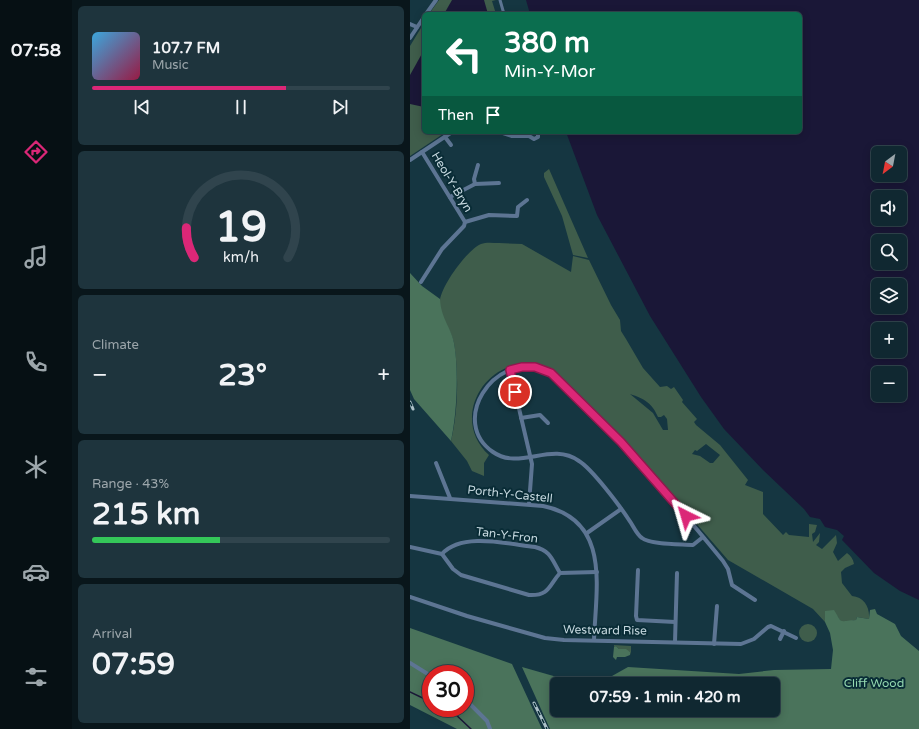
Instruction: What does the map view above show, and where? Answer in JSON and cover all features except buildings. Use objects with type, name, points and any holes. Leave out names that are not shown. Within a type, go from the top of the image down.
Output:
[{"type":"street","points":[[427,12],[436,0]]},
{"type":"street","points":[[500,0],[503,12]]},
{"type":"street","points":[[410,38],[422,20]]},
{"type":"street","points":[[410,24],[416,27]]},
{"type":"street","points":[[410,160],[449,134]]},
{"type":"street","points":[[506,134],[512,136],[529,134],[535,138],[538,134]]},
{"type":"street","points":[[445,137],[451,145]]},
{"type":"street","name":"Heol-Y-Bryn","points":[[422,152],[465,222]]},
{"type":"street","points":[[475,184],[474,179],[478,166]]},
{"type":"street","points":[[450,197],[475,184],[500,183]]},
{"type":"street","points":[[421,282],[442,249],[464,226],[465,222],[489,215],[518,216],[518,207],[526,200]]},
{"type":"street","points":[[703,537],[692,545],[649,542],[642,538],[621,509],[579,461],[569,455],[557,453],[531,456],[520,460],[503,458],[492,452],[485,445],[478,433],[476,414],[482,393],[494,379],[510,370],[522,367],[535,367],[551,373],[621,442],[680,507],[728,569],[732,585],[754,600]]},
{"type":"street","points":[[510,370],[531,456],[532,475],[529,504]]},
{"type":"street","points":[[521,418],[540,415],[548,423]]},
{"type":"street","points":[[436,463],[450,498]]},
{"type":"street","name":"Porth-Y-Castell","points":[[410,496],[529,504],[561,511],[570,517],[587,533],[595,552],[597,572],[594,640]]},
{"type":"street","points":[[587,533],[621,509]]},
{"type":"street","name":"Tan-Y-Fron","points":[[442,554],[450,548],[466,541],[535,547],[550,554],[560,573]]},
{"type":"street","points":[[410,547],[442,554],[453,569],[461,575],[529,595],[536,595],[549,589],[560,573],[597,572]]},
{"type":"street","points":[[638,570],[637,620],[675,622]]},
{"type":"street","points":[[675,642],[677,573]]},
{"type":"street","name":"Westward Rise","points":[[410,597],[528,634],[564,640],[741,644],[749,642],[768,627],[775,627],[796,638]]},
{"type":"street","points":[[714,644],[717,606]]},
{"type":"street","points":[[780,639],[784,631]]},
{"type":"street","points":[[410,663],[422,670]]},
{"type":"street","points":[[474,708],[487,721],[490,729]]},
{"type":"green space","points":[[439,0],[496,0],[492,1],[495,12],[430,12]]},
{"type":"green space","points":[[422,26],[422,134],[443,134],[410,156],[410,46]]},
{"type":"green space","points":[[549,169],[588,258],[573,255],[562,216],[544,177],[544,173]]},
{"type":"green space","points":[[487,243],[522,244],[571,272],[573,256],[589,260],[620,320],[621,331],[643,368],[660,387],[667,386],[671,389],[674,387],[683,400],[682,402],[697,419],[694,422],[696,425],[720,445],[748,480],[745,485],[763,492],[763,514],[783,535],[786,532],[789,535],[809,537],[809,524],[817,525],[815,532],[812,534],[813,542],[820,533],[819,542],[816,545],[822,549],[836,535],[837,543],[833,552],[838,561],[847,553],[852,558],[854,564],[845,568],[841,572],[842,583],[852,596],[860,598],[865,603],[868,610],[869,619],[857,617],[856,620],[842,623],[837,616],[826,614],[825,622],[813,609],[728,560],[624,440],[554,371],[533,364],[513,366],[496,374],[483,386],[474,402],[472,420],[476,438],[489,455],[484,463],[484,476],[472,471],[467,461],[451,441],[455,418],[457,367],[454,343],[441,312],[440,300],[450,277],[462,260],[475,248],[481,244]],"holes":[[[630,394],[647,402],[653,408],[658,417],[664,415],[667,419],[668,430],[663,430],[653,413]],[[706,444],[720,455],[713,463],[710,463],[700,456],[692,454],[695,450],[697,451]]]},
{"type":"green space","points":[[410,273],[422,286],[440,299],[442,312],[454,343],[456,354],[457,392],[455,419],[451,441],[414,399],[410,390]]},
{"type":"green space","name":"Cliff Wood","points":[[875,609],[877,614],[895,624],[901,636],[919,651],[919,729],[550,729],[522,667],[557,677],[550,677],[550,717],[780,717],[780,677],[604,677],[612,676],[628,667],[739,674],[774,670],[831,669],[833,650],[830,633],[825,622],[825,611],[834,610],[842,621],[856,620],[857,617],[869,619],[870,610]]},
{"type":"green space","points":[[804,624],[812,624],[817,629],[815,640],[812,642],[804,642],[799,637],[799,629]]},
{"type":"green space","points":[[410,628],[512,664],[542,729],[457,729],[434,717],[474,717],[474,665],[422,665],[422,711],[410,705]]},
{"type":"green space","points":[[614,645],[631,646],[631,655],[630,652],[619,649],[616,646],[614,647]]},
{"type":"green space","points":[[616,646],[619,649],[626,649],[630,652],[630,655],[625,657],[617,657],[616,660],[613,657],[614,647]]},
{"type":"shaded area","points":[[452,0],[484,0],[487,12],[445,12]]},
{"type":"shaded area","points":[[526,0],[919,0],[919,600],[900,591],[874,573],[842,540],[844,536],[837,530],[825,527],[820,519],[810,517],[804,509],[763,470],[724,429],[701,397],[650,316],[597,215],[567,134],[802,134],[802,12],[529,12]]},
{"type":"shaded area","points":[[422,54],[422,107],[410,104],[410,75]]},
{"type":"waterway","points":[[410,692],[422,698]]},
{"type":"waterway","points":[[458,717],[471,729]]},
{"type":"railway","points":[[410,402],[413,409]]},
{"type":"railway","points":[[534,703],[547,729]]},
{"type":"route","points":[[515,392],[510,370],[522,367],[535,367],[551,373],[621,442],[680,507],[686,516]]}]
